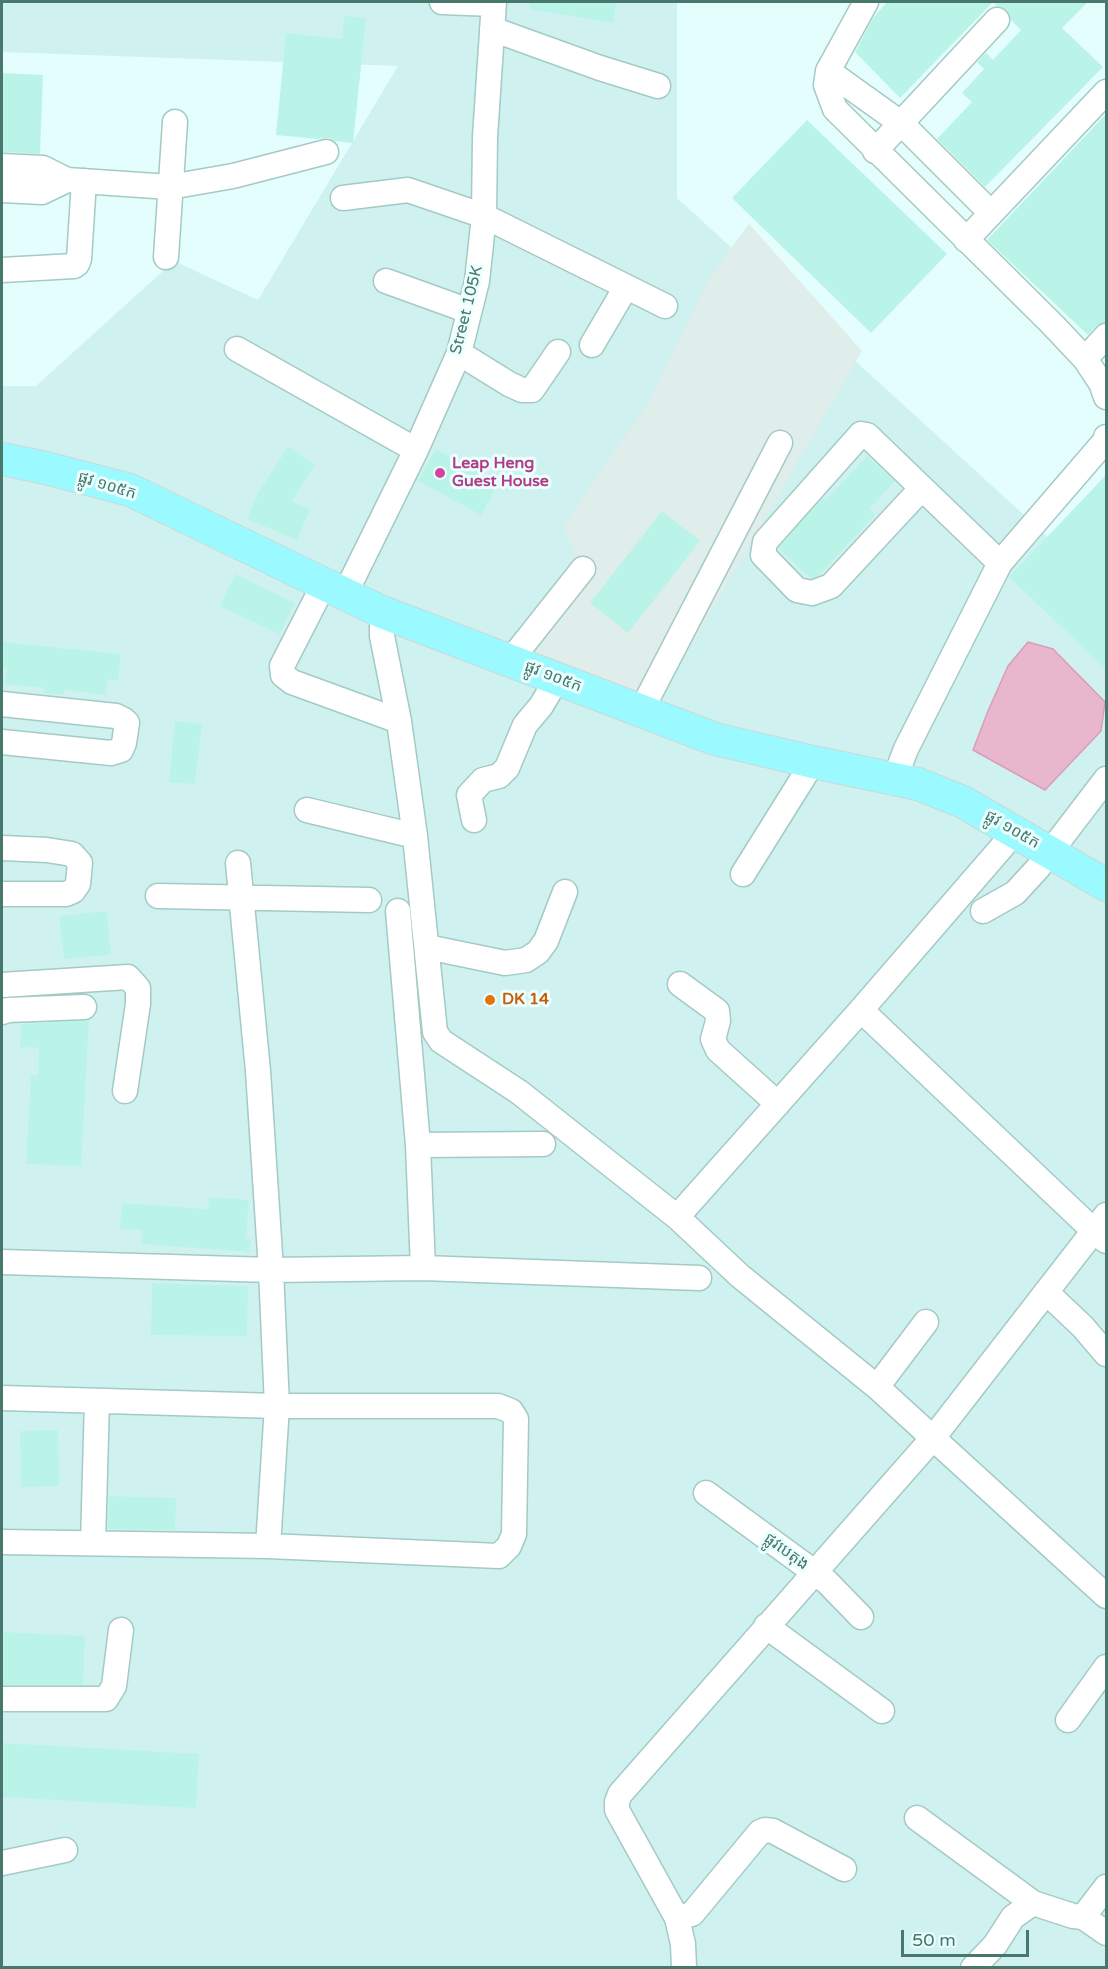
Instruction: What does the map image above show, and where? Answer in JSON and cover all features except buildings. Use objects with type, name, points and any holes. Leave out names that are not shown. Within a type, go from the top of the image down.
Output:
[{"type":"main road","name":"ផ្លូវ ១០៥ក","points":[[2,459],[130,490],[382,612],[715,739],[918,783],[963,802],[1107,885]]},
{"type":"street","points":[[442,2],[493,3]]},
{"type":"street","points":[[866,2],[828,71],[826,85],[835,109],[1052,324],[1084,359],[1101,383],[1107,398]]},
{"type":"street","name":"Street 105K","points":[[399,721],[292,682],[283,675],[282,666],[334,589],[416,450],[459,353],[477,281],[484,216],[485,137],[493,3]]},
{"type":"street","points":[[875,151],[997,20]]},
{"type":"street","points":[[492,29],[600,68],[658,86]]},
{"type":"street","points":[[828,71],[902,124],[991,213]]},
{"type":"street","points":[[966,240],[1107,92]]},
{"type":"street","points":[[166,257],[175,122]]},
{"type":"street","points":[[2,166],[43,168],[75,180],[170,187],[233,176],[326,152]]},
{"type":"street","points":[[2,190],[42,192],[75,180]]},
{"type":"street","points":[[2,270],[77,264],[79,259],[75,180]]},
{"type":"street","points":[[343,198],[408,190],[484,216],[665,306]]},
{"type":"street","points":[[386,281],[469,311]]},
{"type":"street","points":[[592,345],[626,287]]},
{"type":"street","points":[[1084,359],[1107,336]]},
{"type":"street","points":[[237,349],[416,450]]},
{"type":"street","points":[[459,353],[509,384],[522,390],[532,390],[558,352]]},
{"type":"street","points":[[922,488],[831,586],[812,593],[797,590],[763,555],[765,543],[861,434],[867,435],[1000,563]]},
{"type":"street","points":[[895,778],[906,749],[1000,563],[1107,437]]},
{"type":"street","points":[[641,711],[780,443]]},
{"type":"street","points":[[510,661],[584,568]]},
{"type":"street","points":[[382,612],[382,636],[399,721],[415,836],[435,1032],[441,1041],[519,1092],[677,1217],[740,1276],[877,1387],[1107,1596]]},
{"type":"street","points":[[474,820],[469,795],[483,780],[499,776],[507,768],[525,725],[542,706],[556,679]]},
{"type":"street","points":[[4,704],[116,716],[127,723],[121,750],[111,753],[3,742],[4,704]]},
{"type":"street","points":[[743,874],[813,762]]},
{"type":"street","points":[[983,911],[1015,892],[1051,853],[1107,779]]},
{"type":"street","points":[[307,810],[415,836]]},
{"type":"street","points":[[677,1217],[1015,832]]},
{"type":"street","points":[[2,848],[47,850],[72,854],[80,863],[78,884],[73,891],[66,894],[2,894]]},
{"type":"street","points":[[238,863],[258,1071],[277,1406],[268,1546]]},
{"type":"street","points":[[427,947],[504,963],[526,960],[538,952],[546,941],[565,892]]},
{"type":"street","points":[[158,896],[369,900]]},
{"type":"street","points":[[398,911],[418,1145],[423,1268]]},
{"type":"street","points":[[2,985],[128,977],[138,988],[138,1004],[125,1091]]},
{"type":"street","points":[[680,984],[717,1011],[718,1021],[713,1039],[718,1050],[778,1104]]},
{"type":"street","points":[[2,1012],[84,1007]]},
{"type":"street","points":[[684,1968],[683,1944],[677,1918],[617,1810],[617,1802],[625,1787],[933,1438],[1047,1292],[1102,1229],[861,1010]]},
{"type":"street","points":[[418,1145],[543,1144]]},
{"type":"street","points":[[2,1262],[271,1270],[423,1268],[699,1278]]},
{"type":"street","points":[[1047,1292],[1107,1354]]},
{"type":"street","points":[[877,1387],[926,1322]]},
{"type":"street","points":[[2,1398],[277,1406],[498,1406],[511,1411],[516,1419],[514,1534],[509,1546],[499,1556],[268,1546],[2,1542]]},
{"type":"street","points":[[93,1543],[97,1401]]},
{"type":"street","name":"ផ្លូវបេតុង","points":[[706,1493],[814,1572],[861,1617]]},
{"type":"street","points":[[766,1626],[882,1711]]},
{"type":"street","points":[[2,1700],[106,1699],[114,1686],[121,1630]]},
{"type":"street","points":[[1068,1720],[1107,1666]]},
{"type":"street","points":[[917,1818],[1033,1903],[1083,1917],[1107,1933]]},
{"type":"street","points":[[677,1918],[692,1914],[760,1832],[765,1830],[773,1831],[844,1869]]},
{"type":"street","points":[[2,1863],[65,1850]]},
{"type":"street","points":[[1083,1917],[1107,1887]]},
{"type":"street","points":[[973,1968],[995,1945],[1013,1917],[1033,1903]]},
{"type":"shaded area","points":[[2,2],[677,2],[677,198],[1106,590],[1106,1967],[2,1967],[2,386],[36,386],[174,261],[258,300],[398,66],[2,52]]},
{"type":"shaded area","points":[[749,224],[862,351],[659,701],[515,644],[575,554],[563,526],[650,400],[710,277]]},
{"type":"shaded area","points":[[1028,642],[1053,649],[1105,702],[1101,731],[1045,790],[973,750],[1008,666]]},
{"type":"place","name":"Leap Heng Guest House","points":[[440,473]]},
{"type":"place","name":"DK 14","points":[[490,1000]]}]
